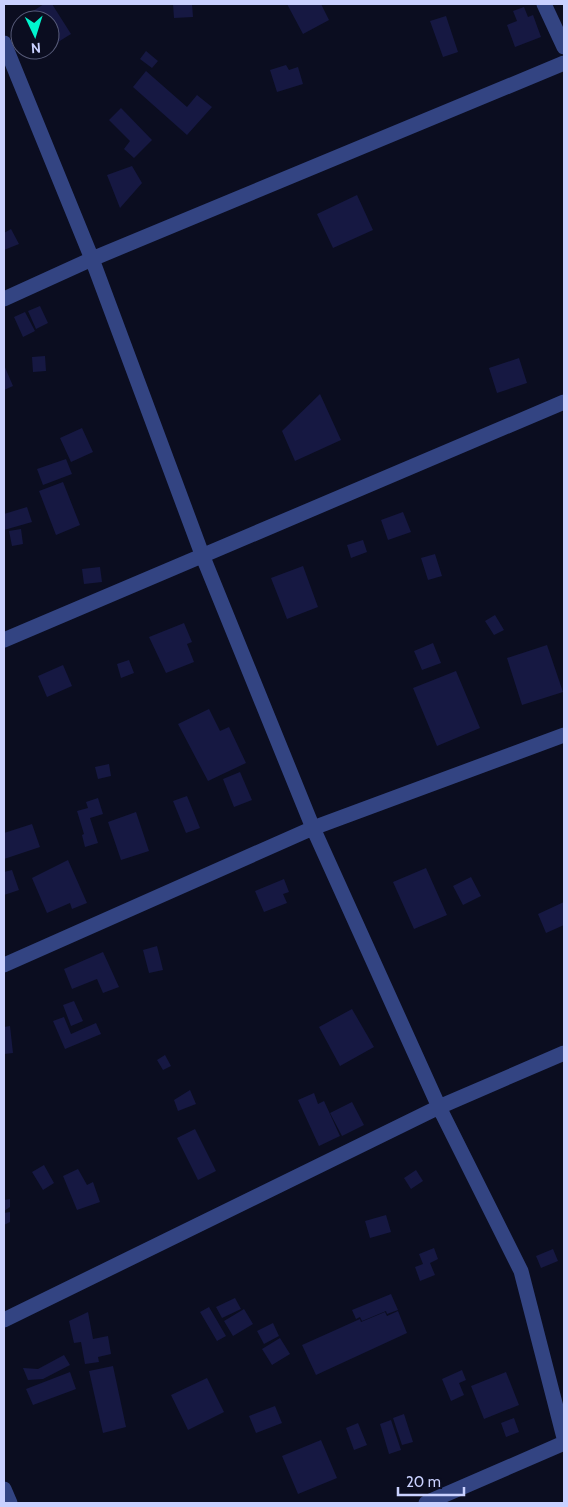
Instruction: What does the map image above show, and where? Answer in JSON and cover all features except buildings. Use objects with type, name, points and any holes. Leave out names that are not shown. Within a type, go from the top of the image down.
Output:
[{"type":"street","points":[[544,4],[564,47]]},
{"type":"street","points":[[4,43],[92,258],[203,556],[313,828],[440,1107],[521,1271],[564,1438]]},
{"type":"street","points":[[4,299],[92,258],[564,63]]},
{"type":"street","points":[[4,640],[564,402]]},
{"type":"street","points":[[4,965],[313,828],[564,734]]},
{"type":"street","points":[[4,1320],[440,1107],[564,1053]]},
{"type":"street","points":[[426,1503],[564,1443]]},
{"type":"street","points":[[4,1489],[10,1503]]}]
